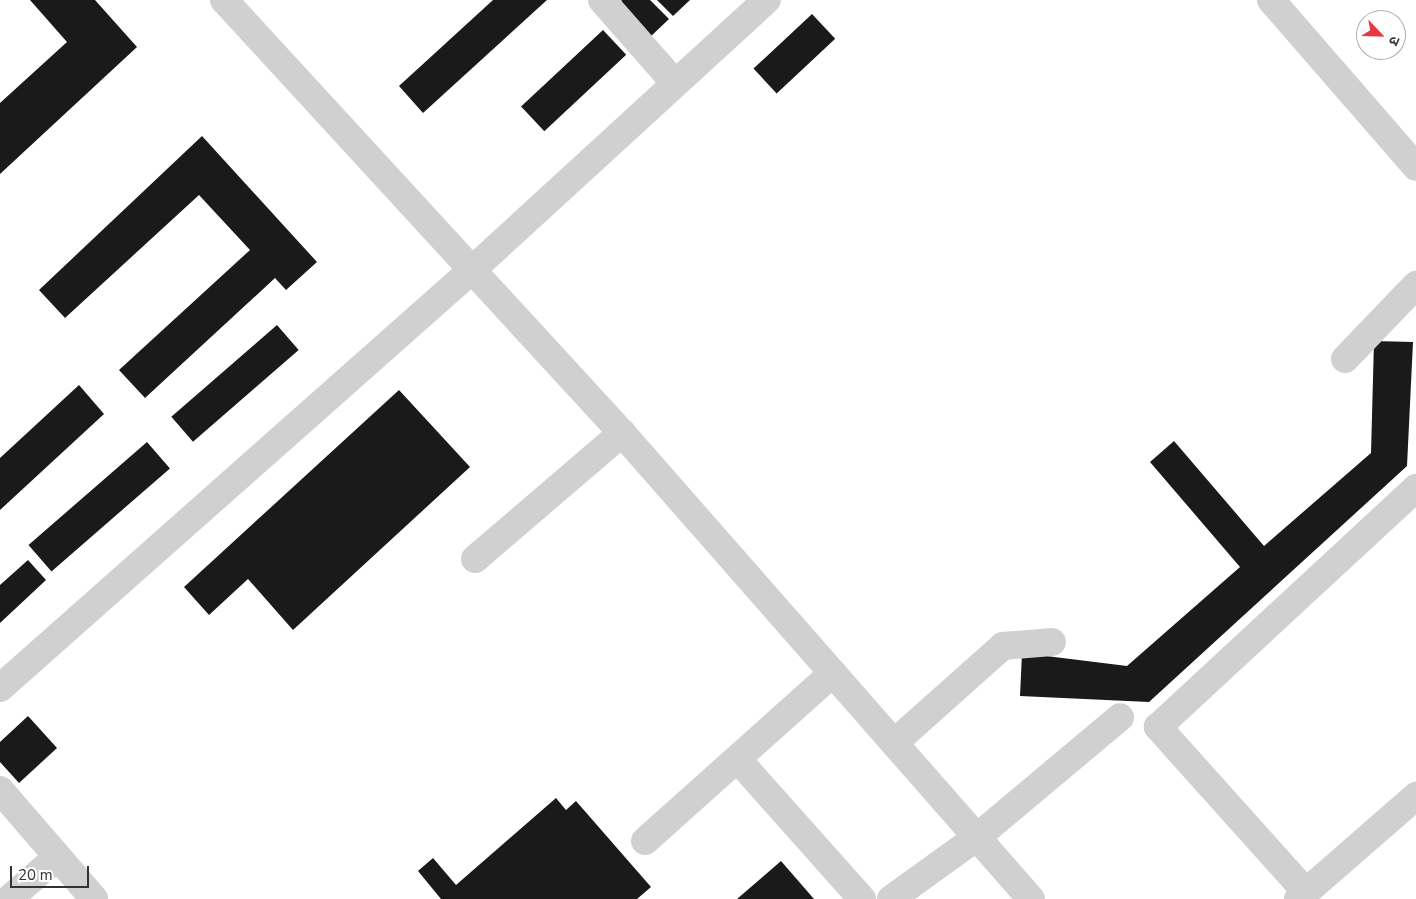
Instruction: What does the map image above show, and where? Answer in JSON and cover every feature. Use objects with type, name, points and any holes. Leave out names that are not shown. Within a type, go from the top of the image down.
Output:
[{"type":"street","points":[[224,0],[622,433],[1031,899]]},
{"type":"street","points":[[602,0],[675,83]]},
{"type":"street","points":[[0,688],[472,270],[767,0]]},
{"type":"street","points":[[1271,0],[1416,167]]},
{"type":"street","points":[[1345,359],[1416,284]]},
{"type":"street","points":[[475,559],[622,433]]},
{"type":"street","points":[[1416,488],[1158,727],[1302,895],[1416,796]]},
{"type":"street","points":[[894,743],[1003,646],[1052,642]]},
{"type":"street","points":[[645,841],[739,761],[833,673]]},
{"type":"street","points":[[891,899],[976,838],[1120,717]]},
{"type":"street","points":[[739,761],[862,899]]},
{"type":"street","points":[[0,790],[56,858],[94,899]]},
{"type":"street","points":[[10,899],[56,858]]},
{"type":"building","points":[[30,0],[95,0],[137,47],[0,174],[0,103],[67,42]]},
{"type":"building","points":[[493,0],[547,0],[423,113],[399,86]]},
{"type":"building","points":[[622,0],[650,0],[669,19],[648,39],[616,6]]},
{"type":"building","points":[[657,0],[690,0],[673,16]]},
{"type":"building","points":[[812,14],[835,39],[777,93],[753,69]]},
{"type":"building","points":[[603,30],[626,55],[544,131],[521,106]]},
{"type":"building","points":[[202,136],[317,262],[286,290],[275,278],[145,398],[119,370],[250,250],[199,195],[65,318],[39,290]]},
{"type":"building","points":[[277,325],[299,350],[193,442],[171,417]]},
{"type":"building","points":[[1374,341],[1413,342],[1407,466],[1149,702],[1020,696],[1022,653],[1127,666],[1240,567],[1150,462],[1174,441],[1264,546],[1371,453]]},
{"type":"building","points":[[79,385],[104,414],[0,510],[0,458]]},
{"type":"building","points":[[399,390],[470,467],[293,630],[248,579],[209,615],[184,587]]},
{"type":"building","points":[[147,442],[170,468],[51,571],[29,545]]},
{"type":"building","points":[[28,560],[46,580],[0,623],[0,585]]},
{"type":"building","points":[[28,716],[57,748],[19,783],[0,762],[0,742]]},
{"type":"building","points":[[556,798],[566,810],[576,801],[651,887],[637,899],[441,899],[418,871],[433,858],[456,885]]},
{"type":"building","points":[[781,861],[814,899],[737,899]]}]
